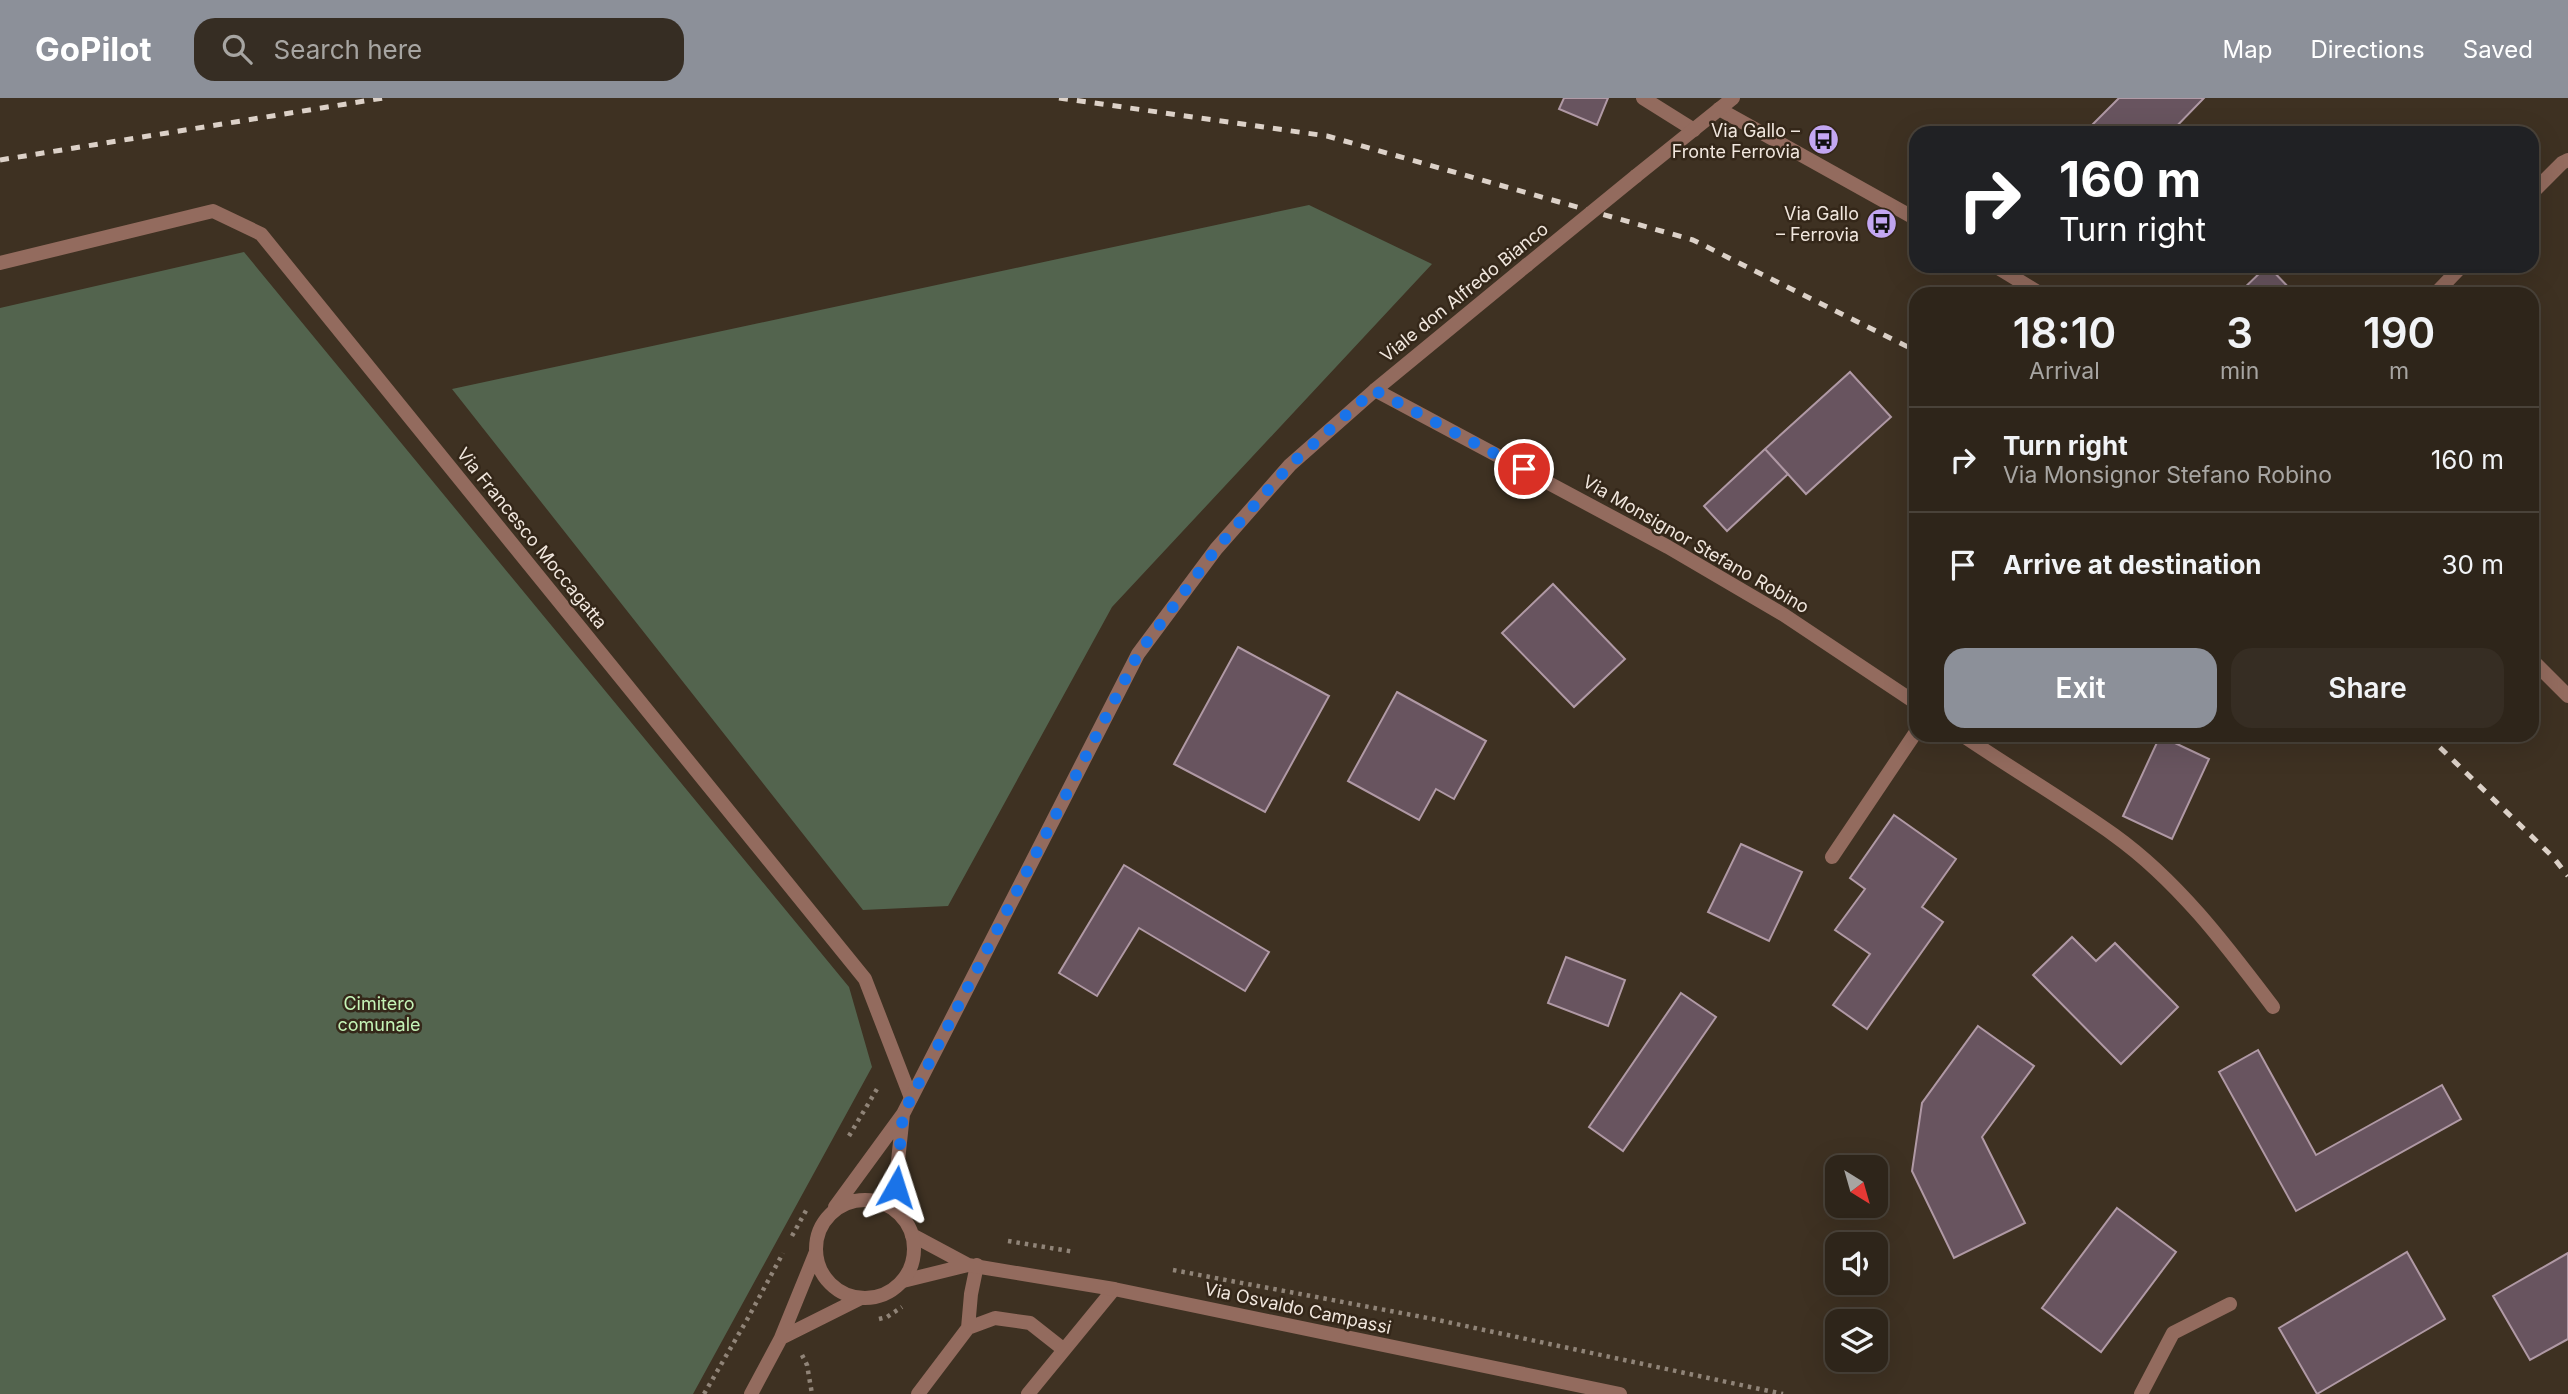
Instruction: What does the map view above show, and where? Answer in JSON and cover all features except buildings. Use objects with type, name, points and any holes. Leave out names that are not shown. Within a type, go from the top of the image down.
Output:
[{"type":"street","points":[[1643,98],[1694,130]]},
{"type":"street","name":"Viale don Alfredo Bianco","points":[[832,1212],[903,1114],[1138,654],[1216,549],[1290,465],[1374,390],[1733,98]]},
{"type":"street","points":[[1719,109],[1909,215]]},
{"type":"street","points":[[2539,186],[2561,163],[2568,160]]},
{"type":"street","name":"Via Francesco Moccagatta","points":[[0,263],[213,211],[261,234],[864,979],[911,1098]]},
{"type":"street","points":[[2006,273],[2030,287]]},
{"type":"street","points":[[2442,287],[2455,273]]},
{"type":"street","name":"Via Monsignor Stefano Robino","points":[[1374,390],[1668,547],[1784,615],[1909,699]]},
{"type":"street","points":[[2539,667],[2568,696]]},
{"type":"street","points":[[1832,857],[1909,742]]},
{"type":"street","points":[[1973,742],[2115,836],[2178,891],[2221,939],[2273,1007]]},
{"type":"street","name":"Viale don Alfredo Bianco","points":[[893,1208],[903,1114]]},
{"type":"street","points":[[862,1199],[879,1201],[893,1208],[905,1220],[912,1235],[913,1259],[903,1281],[891,1291],[876,1297],[861,1298],[846,1294],[821,1273],[816,1241],[821,1225],[832,1212],[846,1203],[862,1199]]},
{"type":"street","name":"Via Osvaldo Campassi","points":[[912,1235],[973,1265],[1114,1289],[1620,1394]]},
{"type":"street","points":[[751,1394],[781,1338],[816,1252]]},
{"type":"street","points":[[918,1394],[968,1328],[973,1265]]},
{"type":"street","name":"Via Osvaldo Campassi","points":[[903,1281],[973,1265]]},
{"type":"street","points":[[1028,1394],[1114,1289]]},
{"type":"street","points":[[781,1338],[861,1298]]},
{"type":"street","points":[[2141,1394],[2173,1333],[2230,1304]]},
{"type":"street","points":[[968,1328],[995,1318],[1030,1323],[1063,1349]]},
{"type":"path","points":[[848,1138],[895,1058]]},
{"type":"path","points":[[789,1241],[814,1196]]},
{"type":"path","points":[[1000,1241],[1018,1241],[1085,1254]]},
{"type":"path","points":[[704,1394],[783,1252]]},
{"type":"path","points":[[1165,1269],[1433,1319],[1783,1394]]},
{"type":"green space","points":[[1309,205],[1432,264],[1112,607],[948,906],[863,910],[452,389]]},
{"type":"green space","name":"Cimitero comunale","points":[[244,252],[849,987],[872,1067],[693,1394],[0,1394],[0,308]]},
{"type":"railway","points":[[0,160],[383,98]]},
{"type":"railway","points":[[1059,98],[1327,136],[1693,240],[1909,348]]},
{"type":"railway","points":[[2434,742],[2553,857],[2568,876]]},
{"type":"place","name":"Via Gallo – Fronte Ferrovia","points":[[1823,140]]},
{"type":"place","name":"Via Gallo – Ferrovia","points":[[1882,223]]},
{"type":"route","points":[[896,1187],[903,1114],[1138,654],[1216,549],[1275,481],[1374,390],[1524,469]]}]
